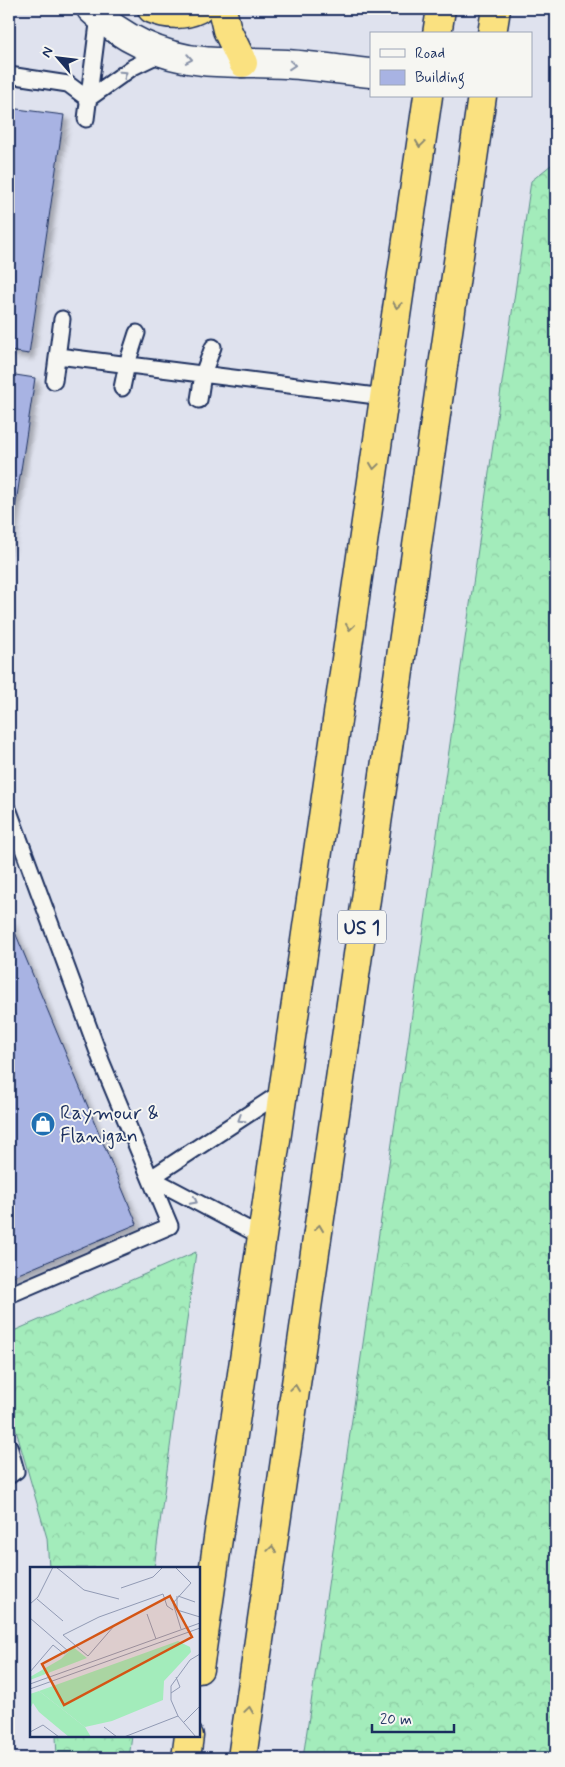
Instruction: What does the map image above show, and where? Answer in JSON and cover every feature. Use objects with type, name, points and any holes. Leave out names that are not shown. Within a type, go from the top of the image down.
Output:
[{"type":"highway","points":[[152,9],[169,13],[183,13],[198,9]]},
{"type":"highway","points":[[222,9],[227,30],[243,63]]},
{"type":"highway","points":[[437,32],[441,9]]},
{"type":"highway","points":[[492,32],[496,9]]},
{"type":"highway","name":"US 1","points":[[200,1661],[428,98]]},
{"type":"highway","name":"US 1","points":[[242,1758],[482,98]]},
{"type":"highway","points":[[186,1758],[189,1737]]},
{"type":"street","points":[[95,12],[127,36],[162,53],[204,62],[286,64],[370,73]]},
{"type":"lane","points":[[86,119],[95,12]]},
{"type":"lane","points":[[88,99],[133,68],[162,53]]},
{"type":"lane","points":[[9,75],[68,84],[88,99]]},
{"type":"lane","points":[[54,381],[62,319]]},
{"type":"lane","points":[[122,388],[137,333]]},
{"type":"lane","points":[[199,400],[203,374],[213,347]]},
{"type":"lane","points":[[58,356],[384,397]]},
{"type":"lane","points":[[9,811],[102,1063],[170,1226],[9,1295]]},
{"type":"lane","points":[[151,1178],[282,1092]]},
{"type":"lane","points":[[151,1178],[262,1236]]},
{"type":"lane","points":[[9,1446],[16,1470],[9,1476]]},
{"type":"green space","points":[[556,161],[556,1758],[303,1758],[402,1074],[404,1072],[531,181]]},
{"type":"green space","points":[[196,1252],[154,1567],[49,1567],[47,1538],[9,1406],[9,1333]]},
{"type":"green space","points":[[56,1737],[132,1737],[129,1758],[57,1758]]},
{"type":"building","points":[[9,108],[64,115],[29,354],[9,351]]},
{"type":"building","points":[[9,374],[35,378],[9,549]]},
{"type":"building","points":[[9,918],[137,1224],[9,1278]]},
{"type":"place","name":"Raymour & Flanigan","points":[[43,1124]]}]
